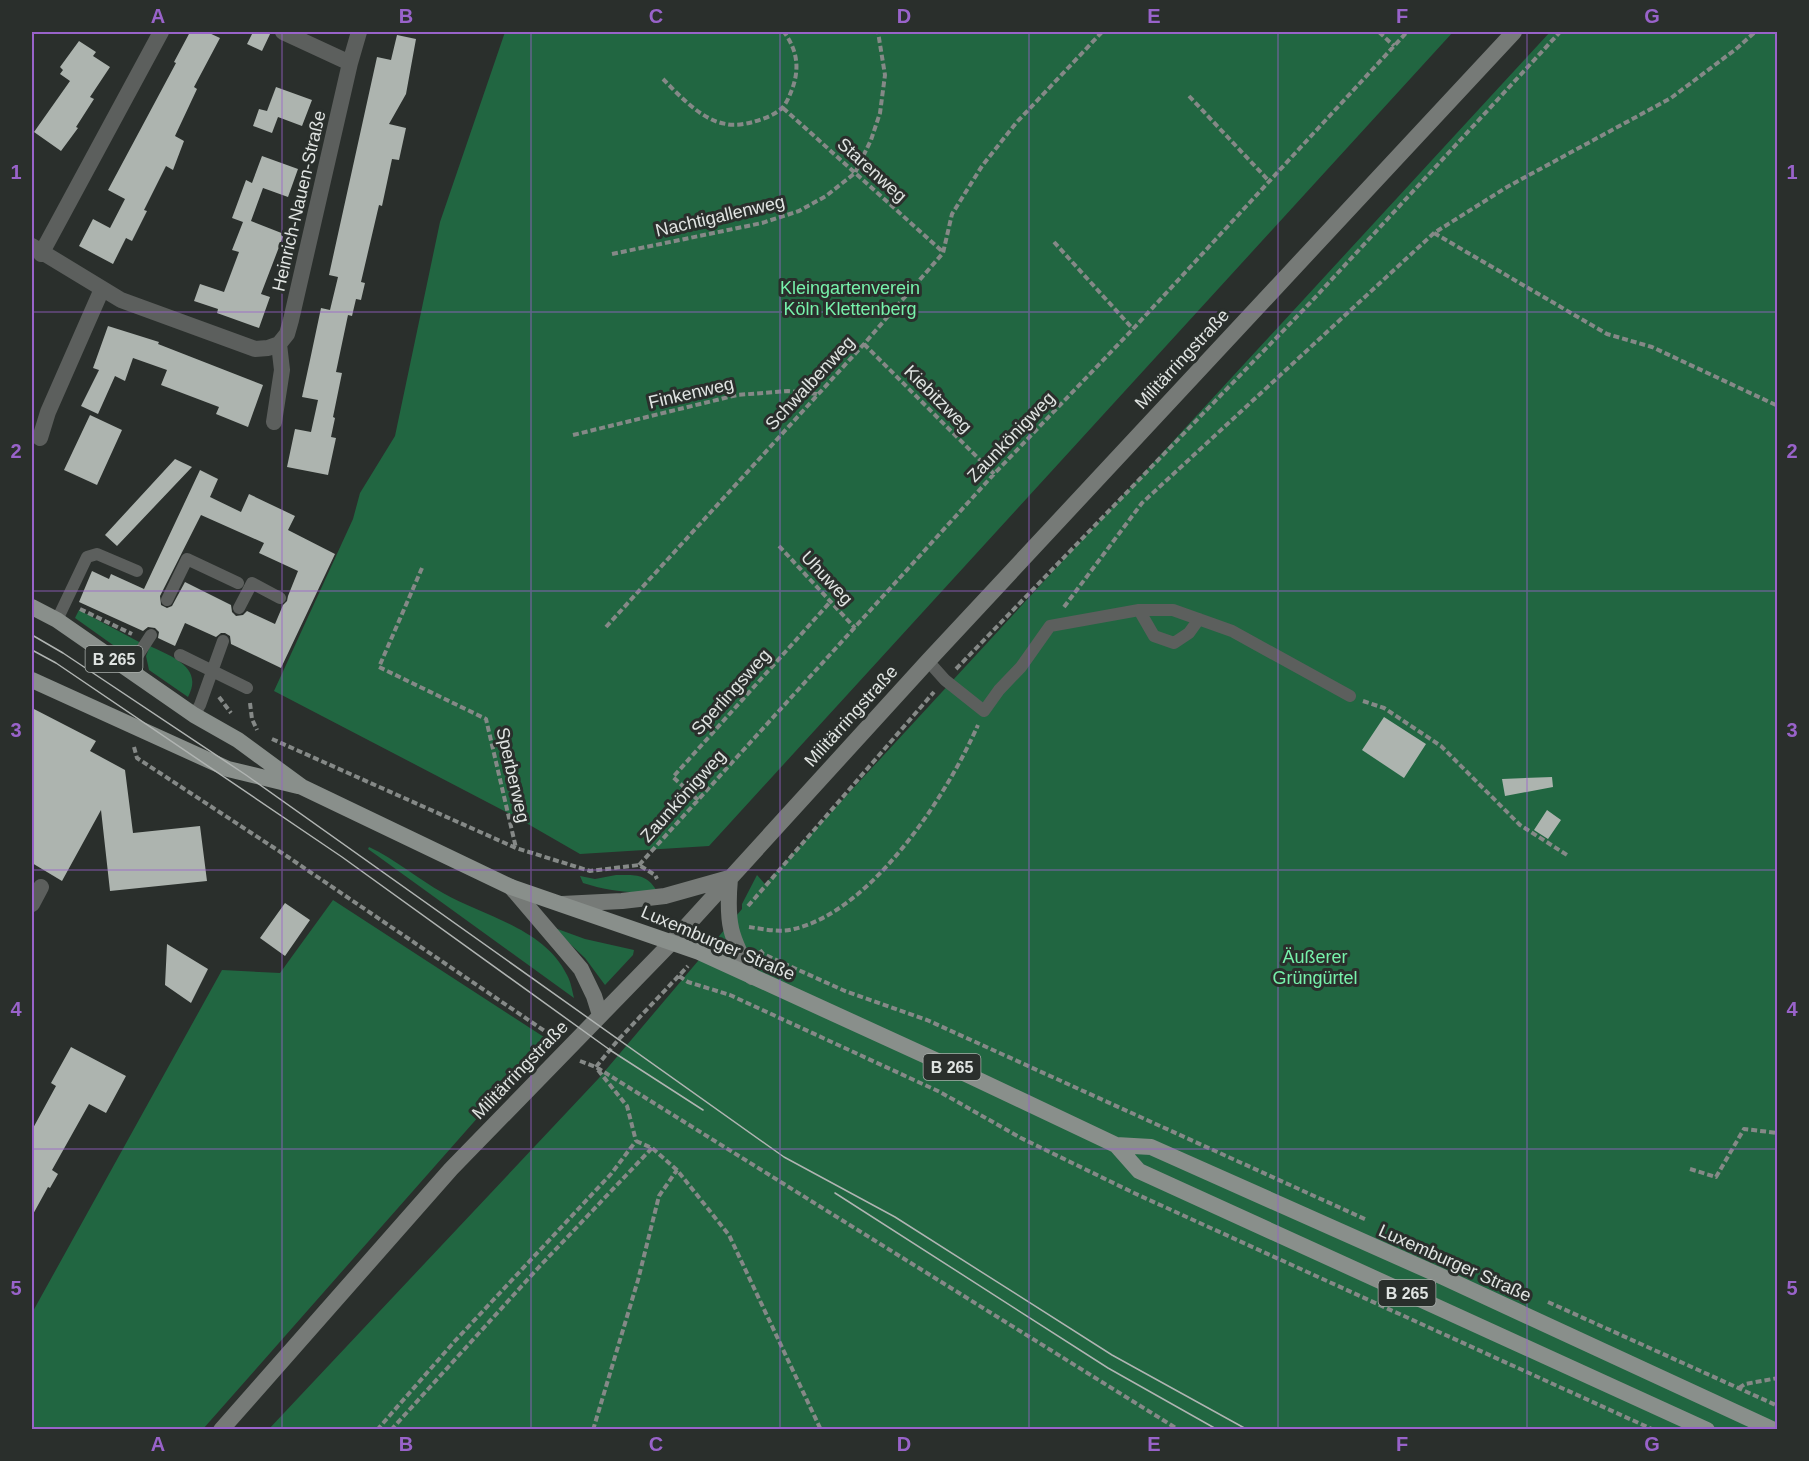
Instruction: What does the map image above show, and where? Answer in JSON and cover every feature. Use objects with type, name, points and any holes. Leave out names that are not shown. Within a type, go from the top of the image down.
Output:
[{"type":"main road","name":"Militärringstraße","points":[[221,1430],[451,1170],[672,942],[928,661],[1515,32]]},
{"type":"main road","name":"Luxemburger Straße","points":[[32,607],[57,620],[194,715],[238,740],[302,787],[511,887],[699,952],[1116,1145],[1151,1148],[1184,1162],[1443,1277],[1774,1430]]},
{"type":"main road","name":"Luxemburger Straße","points":[[32,680],[228,769],[302,787]]},
{"type":"main road","points":[[561,904],[665,896],[730,878],[728,903],[730,927],[734,944],[752,977]]},
{"type":"main road","points":[[511,887],[581,969],[600,1015]]},
{"type":"main road","name":"Luxemburger Straße","points":[[1116,1145],[1139,1171],[1707,1430]]},
{"type":"street","points":[[161,32],[36,250],[121,300],[255,349],[279,344],[282,370],[274,422]]},
{"type":"street","points":[[283,32],[350,63]]},
{"type":"street","name":"Heinrich-Nauen-Straße","points":[[279,344],[287,334],[291,320],[359,32]]},
{"type":"street","points":[[40,438],[48,412],[102,290]]},
{"type":"street","points":[[32,904],[41,887]]},
{"type":"lane","points":[[57,620],[87,557],[97,554],[137,572]]},
{"type":"lane","points":[[166,600],[187,559],[238,583]]},
{"type":"lane","points":[[240,608],[252,583],[280,598]]},
{"type":"lane","points":[[928,661],[945,680],[984,711],[999,690],[1021,667],[1050,626],[1139,610],[1173,610],[1232,631],[1350,696]]},
{"type":"lane","points":[[1139,610],[1154,636],[1174,643],[1189,633],[1199,619]]},
{"type":"lane","points":[[129,669],[149,638]]},
{"type":"lane","points":[[194,715],[200,705],[223,641]]},
{"type":"lane","points":[[180,655],[247,688]]},
{"type":"path","points":[[663,79],[684,100],[706,116],[726,124],[748,123],[763,119],[783,108],[797,75],[794,52],[784,32]]},
{"type":"path","name":"Nachtigallenweg","points":[[612,254],[762,223],[799,211],[826,196],[855,173],[871,140],[880,112],[885,75],[878,32]]},
{"type":"path","name":"Schwalbenweg","points":[[606,627],[864,344],[943,253],[952,214],[982,166],[1016,123],[1102,32]]},
{"type":"path","points":[[1379,32],[1394,46]]},
{"type":"path","name":"Zaunkönigweg","points":[[639,865],[994,474],[1133,329],[1407,32]]},
{"type":"path","points":[[730,927],[945,680],[1310,303],[1560,32]]},
{"type":"path","points":[[1050,626],[1142,503],[1434,233],[1507,187],[1671,98],[1755,32]]},
{"type":"path","points":[[1189,96],[1269,181]]},
{"type":"path","name":"Starenweg","points":[[783,108],[943,253]]},
{"type":"path","points":[[1434,233],[1607,334],[1652,347],[1778,406]]},
{"type":"path","points":[[1054,242],[1133,329]]},
{"type":"path","name":"Kiebitzweg","points":[[864,344],[994,474]]},
{"type":"path","name":"Finkenweg","points":[[573,435],[738,395],[788,391],[817,394]]},
{"type":"path","name":"Uhuweg","points":[[779,546],[855,628]]},
{"type":"path","name":"Sperberweg","points":[[422,568],[379,667],[486,719],[516,848]]},
{"type":"path","name":"Sperlingsweg","points":[[698,800],[673,777],[831,601]]},
{"type":"path","points":[[66,603],[149,638]]},
{"type":"path","points":[[247,688],[252,719],[259,734]]},
{"type":"path","points":[[1350,696],[1384,708],[1441,746],[1520,825],[1567,855]]},
{"type":"path","points":[[749,937],[749,927],[793,930],[830,914],[852,899],[913,837],[963,759],[984,711]]},
{"type":"path","points":[[126,723],[137,758],[298,863],[556,1038],[568,1049]]},
{"type":"path","points":[[269,738],[516,848],[590,872],[639,865],[655,875],[658,882]]},
{"type":"path","points":[[756,946],[763,954],[845,991],[927,1020],[1372,1222]]},
{"type":"path","points":[[596,1067],[699,952]]},
{"type":"path","points":[[596,1067],[627,1106],[636,1141]]},
{"type":"path","points":[[596,1067],[1179,1430]]},
{"type":"path","points":[[1690,1169],[1716,1177],[1744,1129],[1778,1132]]},
{"type":"path","points":[[636,1141],[652,1148],[677,1170],[729,1235],[821,1430]]},
{"type":"path","points":[[377,1430],[454,1342],[611,1174],[636,1141]]},
{"type":"path","points":[[391,1430],[492,1317],[652,1148]]},
{"type":"path","points":[[593,1430],[638,1280],[659,1196],[677,1170]]},
{"type":"path","points":[[1543,1300],[1778,1406]]},
{"type":"path","points":[[1738,1388],[1745,1384],[1778,1378]]},
{"type":"green space","name":"Kleingartenverein Köln Klettenberg","points":[[505,32],[1453,32],[709,846],[580,854],[514,816],[274,691],[353,519],[360,493],[395,436],[440,222]]},
{"type":"green space","name":"Äußerer Grüngürtel","points":[[1550,32],[1777,32],[1777,1429],[268,1430],[599,1078],[742,909],[742,904],[757,875],[765,884]]},
{"type":"green space","points":[[79,610],[141,643],[130,649],[120,650],[75,618]]},
{"type":"green space","points":[[150,646],[176,659],[189,671],[192,687],[188,697],[149,670],[146,656]]},
{"type":"green space","points":[[369,847],[443,893],[512,925],[544,946],[557,959],[567,975],[574,998],[368,849]]},
{"type":"green space","points":[[616,875],[640,876],[649,881],[657,891],[611,890],[583,883],[580,876],[595,879]]},
{"type":"green space","points":[[333,900],[547,1039],[203,1429],[32,1429],[32,1313],[222,970],[280,973]]},
{"type":"green space","points":[[552,927],[585,939],[634,950],[633,955],[605,985],[585,958]]},
{"type":"building","points":[[190,32],[207,32],[220,38],[194,87],[197,89],[175,136],[184,141],[173,170],[166,166],[144,210],[147,211],[132,241],[126,238],[113,264],[79,246],[93,219],[110,228],[125,199],[108,190],[176,63],[174,62]]},
{"type":"building","points":[[253,32],[271,32],[262,51],[247,44]]},
{"type":"building","points":[[397,35],[416,39],[406,94],[389,124],[406,128],[399,160],[392,159],[382,206],[379,205],[361,282],[365,283],[361,300],[356,299],[352,316],[348,315],[336,372],[342,373],[333,417],[335,418],[331,437],[336,438],[328,475],[287,467],[295,429],[311,432],[318,400],[302,397],[321,308],[330,310],[338,277],[329,275],[377,57],[391,60]]},
{"type":"building","points":[[79,41],[96,52],[93,56],[110,67],[90,97],[94,99],[76,127],[78,128],[61,151],[34,132],[70,81],[60,74],[63,70],[60,67]]},
{"type":"building","points":[[276,87],[312,100],[302,126],[278,117],[272,133],[253,126],[259,109],[267,111]]},
{"type":"building","points":[[262,156],[298,169],[288,197],[263,188],[251,221],[284,234],[261,294],[270,297],[259,328],[217,313],[218,309],[194,301],[200,284],[224,292],[239,252],[232,250],[243,222],[232,218],[246,180],[252,183]]},
{"type":"building","points":[[108,326],[159,342],[158,344],[263,385],[248,427],[216,414],[219,407],[161,385],[167,370],[133,358],[125,381],[115,376],[98,414],[81,406],[99,370],[93,368]]},
{"type":"building","points":[[90,415],[122,430],[97,485],[64,470]]},
{"type":"building","points":[[175,459],[192,467],[117,546],[105,535]]},
{"type":"building","points":[[200,470],[218,479],[210,497],[241,512],[249,494],[295,516],[288,530],[335,554],[281,668],[231,644],[230,636],[225,633],[216,637],[185,623],[175,646],[158,638],[159,632],[155,628],[148,627],[143,631],[79,602],[92,571],[109,579],[111,574],[144,589]],"holes":[[[201,515],[264,543],[259,553],[298,571],[287,601],[275,624],[247,611],[243,615],[236,616],[232,612],[231,605],[185,582],[172,606],[167,608],[161,605],[160,596]]]},
{"type":"building","points":[[32,708],[96,741],[90,751],[125,770],[133,833],[200,826],[207,881],[110,891],[101,810],[62,881],[32,863]]},
{"type":"building","points":[[1384,717],[1426,744],[1404,778],[1362,750]]},
{"type":"building","points":[[1552,777],[1553,787],[1505,796],[1502,779]]},
{"type":"building","points":[[1547,810],[1561,820],[1548,839],[1534,830]]},
{"type":"building","points":[[285,903],[310,920],[285,956],[260,938]]},
{"type":"building","points":[[167,944],[208,969],[191,1003],[165,985]]},
{"type":"building","points":[[71,1047],[126,1076],[106,1113],[89,1104],[52,1170],[58,1174],[32,1216],[32,1130],[56,1086],[51,1083]]},
{"type":"tram line","points":[[32,635],[63,653],[246,775],[784,1157],[895,1217],[1112,1355],[1248,1430]]},
{"type":"tram line","points":[[32,650],[56,663],[342,857],[610,1050],[703,1110]]},
{"type":"tram line","points":[[835,1193],[1108,1368],[1218,1430]]}]
